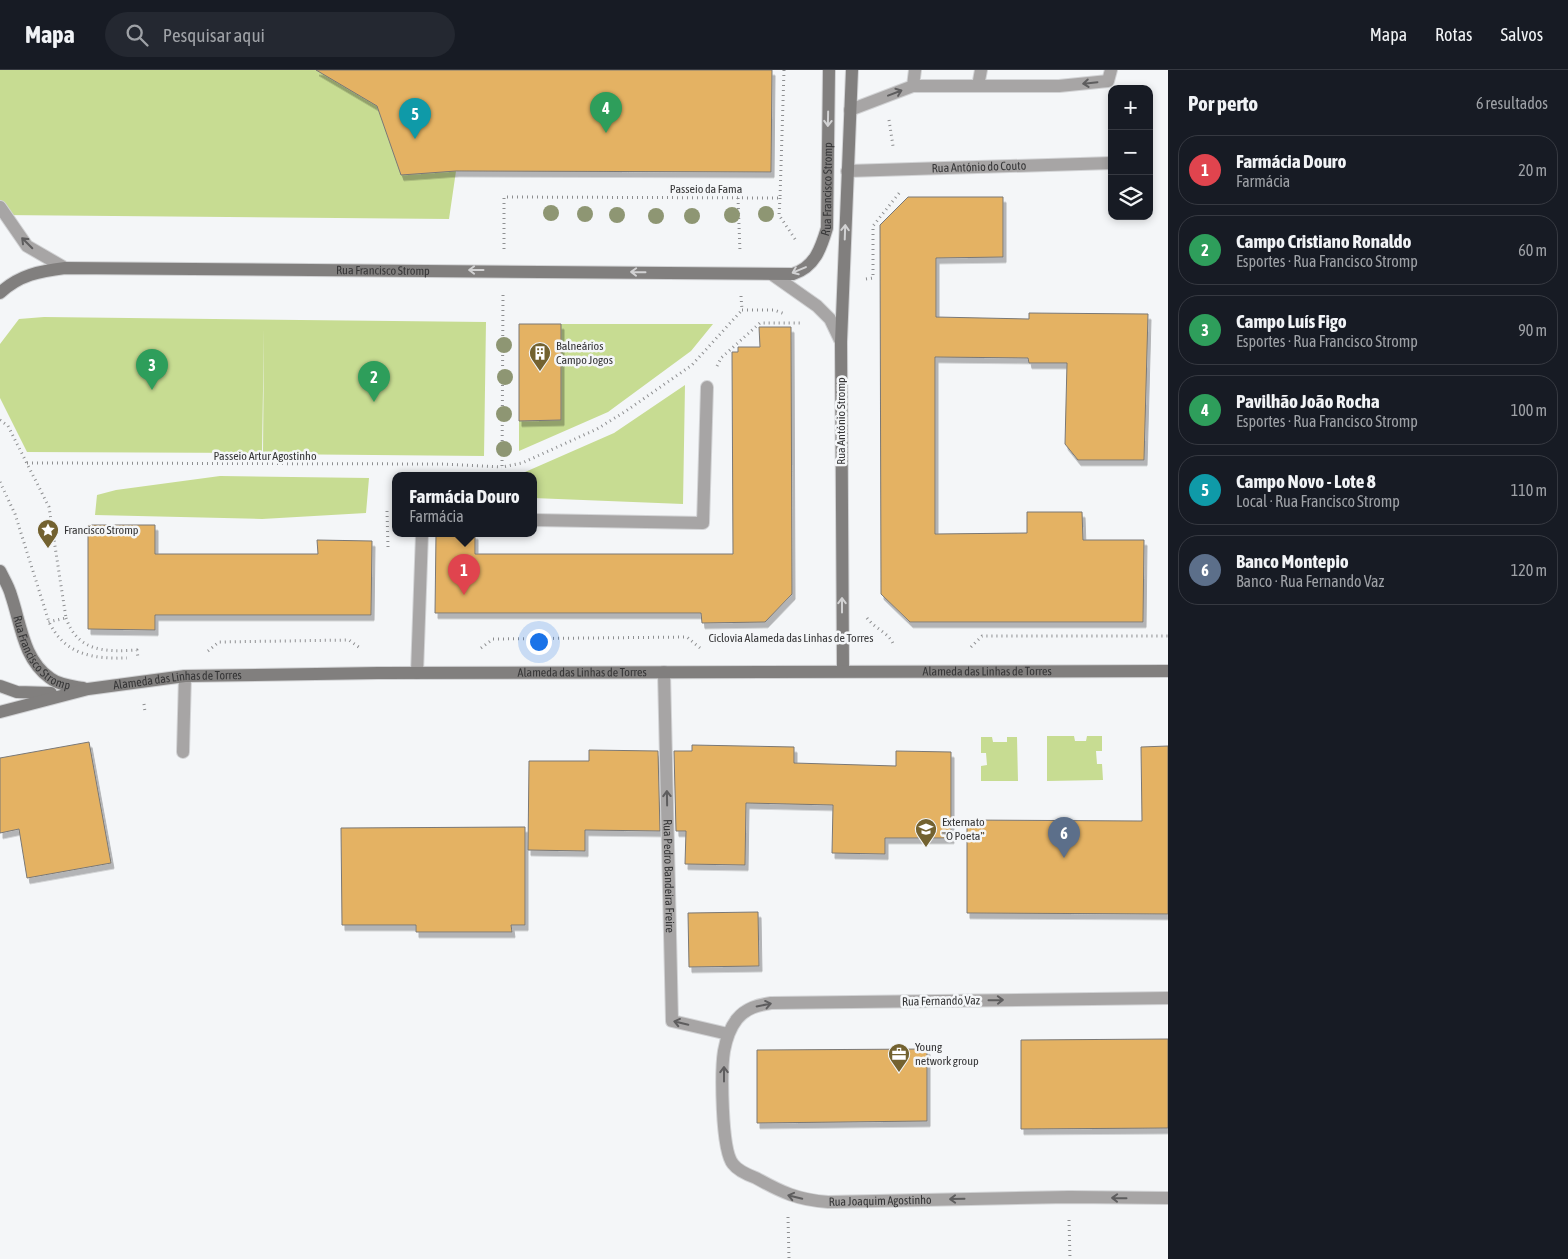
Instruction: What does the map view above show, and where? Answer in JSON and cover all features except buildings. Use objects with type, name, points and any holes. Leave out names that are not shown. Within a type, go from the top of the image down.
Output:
[{"type":"street","name":"Rua Francisco Stromp","points":[[0,293],[10,284],[35,271],[65,268],[504,270],[793,274],[804,270],[821,248],[827,228],[829,70]]},
{"type":"street","name":"Rua Francisco Stromp","points":[[847,171],[852,70]]},
{"type":"street","points":[[913,86],[915,70]]},
{"type":"street","points":[[978,86],[981,70]]},
{"type":"street","points":[[850,110],[913,86],[1059,86],[1108,81],[1111,70]]},
{"type":"street","name":"Rua António do Couto","points":[[847,171],[1108,163]]},
{"type":"street","name":"Rua António Stromp","points":[[844,671],[841,342],[847,171]]},
{"type":"street","points":[[0,207],[27,246],[65,268]]},
{"type":"street","points":[[773,275],[817,306],[830,319],[841,342]]},
{"type":"street","points":[[537,520],[702,523],[707,387]]},
{"type":"street","points":[[417,673],[422,537]]},
{"type":"street","name":"Rua Francisco Stromp","points":[[0,570],[11,594],[26,646],[35,663],[50,678],[65,684],[88,688]]},
{"type":"street","name":"Alameda das Linhas de Torres","points":[[0,712],[88,688],[185,676],[417,673],[1168,671]]},
{"type":"street","name":"Rua Pedro Bandeira Freire","points":[[664,672],[672,1021],[728,1034]]},
{"type":"street","points":[[183,752],[185,676]]},
{"type":"street","name":"Rua Francisco Stromp","points":[[0,686],[16,692],[44,694],[88,688]]},
{"type":"street","name":"Rua Fernando Vaz","points":[[728,1034],[737,1019],[746,1010],[771,1003],[1168,998]]},
{"type":"street","name":"Rua Joaquim Agostinho","points":[[728,1034],[724,1052],[724,1136],[727,1153],[733,1164],[741,1171],[787,1195],[828,1202],[1068,1197],[1168,1198]]},
{"type":"path","name":"Passeio da Fama","points":[[504,270],[504,197],[780,198],[784,70]]},
{"type":"path","points":[[502,467],[504,270]]},
{"type":"path","name":"Passeio Artur Agostinho","points":[[27,463],[443,464],[502,467],[522,463],[597,429],[626,411],[692,365],[742,310],[774,310],[801,320]]},
{"type":"path","points":[[707,387],[721,358],[760,323],[791,323]]},
{"type":"path","points":[[0,420],[8,426],[49,507],[66,618],[77,639],[89,647],[116,651],[136,650],[146,712]]},
{"type":"path","points":[[0,482],[15,514],[49,622],[56,638],[72,650],[111,658],[147,657]]},
{"type":"path","points":[[387,511],[388,547]]},
{"type":"path","points":[[21,628],[66,618]]},
{"type":"path","points":[[964,647],[972,647],[982,636],[1168,636]]},
{"type":"path","name":"Ciclovia Alameda das Linhas de Torres","points":[[474,648],[484,648],[493,639],[687,637],[698,648],[707,648]]},
{"type":"path","points":[[200,652],[208,652],[219,642],[349,640],[358,648],[367,648]]},
{"type":"path","name":"Ciclovia Alameda das Linhas de Torres","points":[[885,646],[901,646]]},
{"type":"path","points":[[787,1195],[789,1259]]},
{"type":"path","points":[[1070,1244],[1070,1259]]},
{"type":"green space","points":[[0,70],[439,70],[456,171],[449,219],[0,215]]},
{"type":"green space","points":[[44,317],[486,322],[484,456],[263,454],[264,328],[262,453],[27,452],[0,398],[0,344],[19,319]]},
{"type":"green space","points":[[561,324],[713,324],[691,351],[608,412],[519,451],[519,421],[561,420]]},
{"type":"green space","points":[[685,385],[683,504],[537,498],[537,472],[525,472],[614,433]]},
{"type":"green space","points":[[220,476],[369,478],[366,513],[262,519],[95,515],[97,495],[116,490]]},
{"type":"green space","points":[[1047,736],[1074,736],[1075,741],[1086,741],[1087,736],[1102,736],[1102,751],[1096,751],[1097,764],[1102,764],[1103,780],[1047,781]]},
{"type":"green space","points":[[981,737],[992,737],[993,742],[1007,742],[1007,737],[1017,737],[1018,781],[981,781],[981,766],[987,765],[986,753],[981,753]]},
{"type":"place","name":"Pavilhão João Rocha","points":[[606,133]]},
{"type":"place","name":"Campo Novo - Lote 8","points":[[415,139]]},
{"type":"place","name":"Balneários Campo Jogos","points":[[540,372]]},
{"type":"place","name":"Campo Luís Figo","points":[[152,390]]},
{"type":"place","name":"Campo Cristiano Ronaldo","points":[[374,402]]},
{"type":"place","name":"Francisco Stromp","points":[[48,549]]},
{"type":"place","name":"Farmácia Douro","points":[[464,595]]},
{"type":"place","name":"Externato \"O Poeta\"","points":[[926,848]]},
{"type":"place","name":"Banco Montepio","points":[[1064,858]]},
{"type":"place","name":"Young network group","points":[[899,1073]]}]
